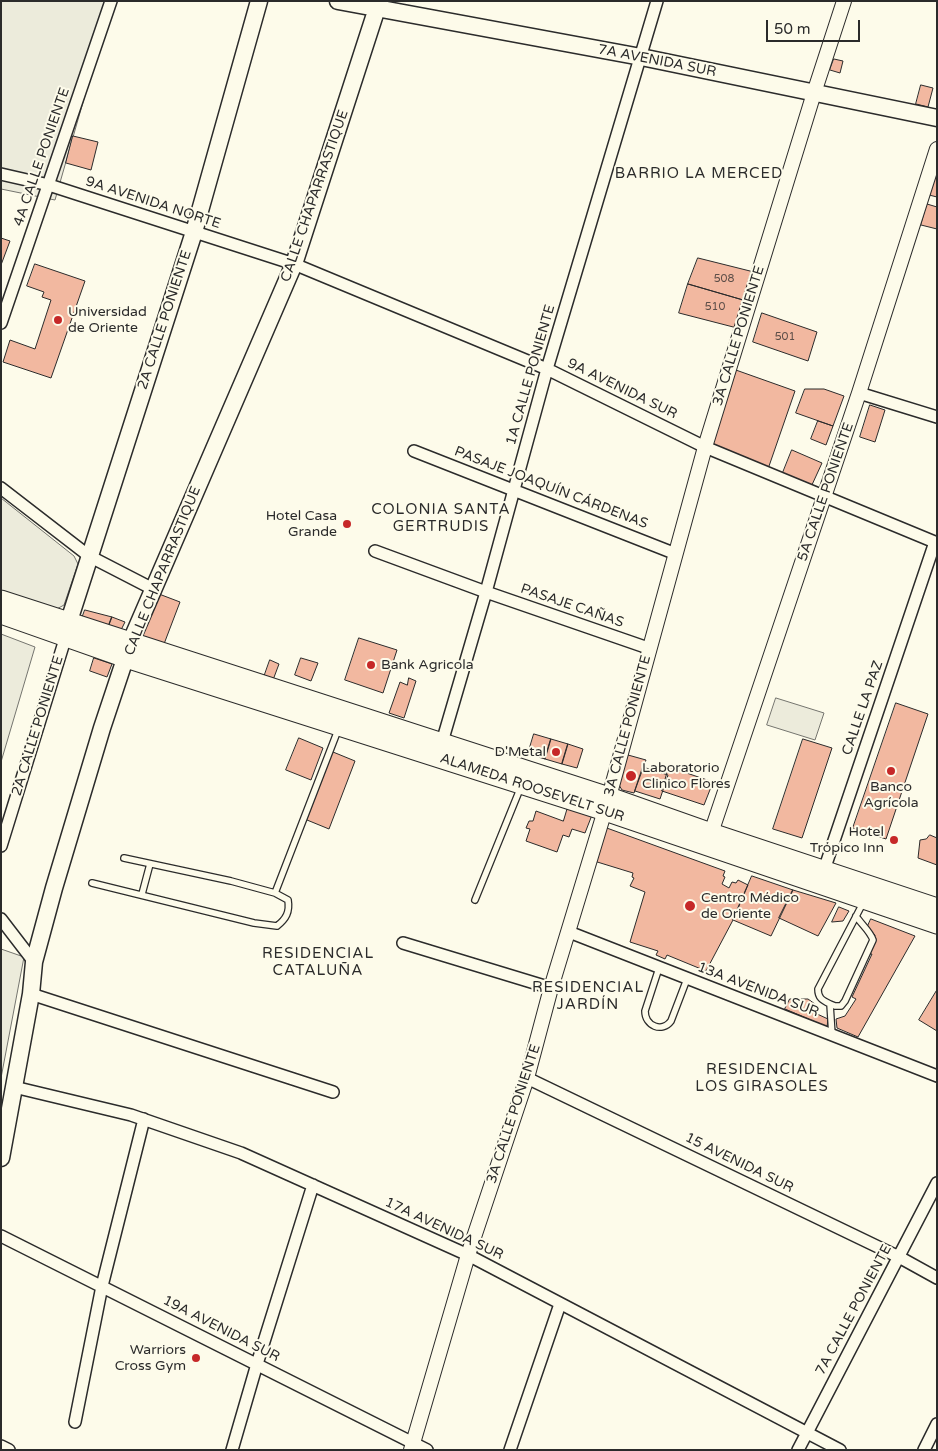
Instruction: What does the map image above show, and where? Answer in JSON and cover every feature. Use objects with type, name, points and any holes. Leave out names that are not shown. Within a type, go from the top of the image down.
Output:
[{"type":"highway","points":[[1,600],[66,631]]},
{"type":"highway","points":[[1,614],[129,650]]},
{"type":"highway","name":"ALAMEDA ROOSEVELT SUR","points":[[129,650],[607,804],[822,877],[937,908]]},
{"type":"highway","name":"ALAMEDA ROOSEVELT SUR","points":[[129,650],[341,726],[440,751],[524,785],[607,804],[711,833],[822,877],[860,907],[937,924]]},
{"type":"main road","name":"2A CALLE PONIENTE","points":[[66,631],[194,232],[259,1]]},
{"type":"main road","name":"7A AVENIDA SUR","points":[[338,1],[378,5],[937,118]]},
{"type":"main road","name":"CALLE CHAPARRASTIQUE","points":[[1,1158],[31,994],[34,962],[102,728],[129,650],[153,589],[294,264],[378,5]]},
{"type":"street","name":"4A CALLE PONIENTE","points":[[1,323],[111,1]]},
{"type":"street","name":"1A CALLE PONIENTE","points":[[440,751],[515,490],[547,369],[657,1]]},
{"type":"street","name":"3A CALLE PONIENTE","points":[[412,1446],[468,1255],[527,1078],[607,804],[648,648],[705,447],[844,1]]},
{"type":"street","name":"5A CALLE PONIENTE","points":[[711,833],[859,393],[937,149]]},
{"type":"street","name":"9A AVENIDA NORTE","points":[[1,174],[49,185],[294,264]]},
{"type":"street","name":"9A AVENIDA SUR","points":[[294,264],[547,369],[705,447],[936,542]]},
{"type":"street","points":[[859,393],[937,417]]},
{"type":"street","name":"PASAJE JOAQUÍN CÁRDENAS","points":[[414,451],[676,554]]},
{"type":"street","points":[[1,488],[89,556],[153,589]]},
{"type":"street","name":"CALLE LA PAZ","points":[[822,877],[936,542]]},
{"type":"street","name":"PASAJE CAÑAS","points":[[374,552],[648,648]]},
{"type":"street","name":"2A CALLE PONIENTE","points":[[1,846],[66,631]]},
{"type":"street","points":[[1,918],[34,962]]},
{"type":"street","name":"13A AVENIDA SUR","points":[[569,932],[937,1076]]},
{"type":"street","points":[[403,943],[552,988]]},
{"type":"street","points":[[31,994],[333,1092]]},
{"type":"street","name":"15 AVENIDA SUR","points":[[527,1078],[899,1257],[937,1278]]},
{"type":"street","name":"17A AVENIDA SUR","points":[[14,1087],[144,1119],[241,1153],[468,1255],[840,1450]]},
{"type":"street","points":[[75,1422],[102,1286],[144,1119]]},
{"type":"street","name":"7A CALLE PONIENTE","points":[[798,1450],[937,1183]]},
{"type":"street","points":[[232,1450],[313,1185]]},
{"type":"street","name":"19A AVENIDA SUR","points":[[1,1236],[257,1364],[412,1446],[427,1450]]},
{"type":"street","points":[[510,1450],[560,1304]]},
{"type":"street","points":[[924,1450],[937,1424]]},
{"type":"street","points":[[1,1446],[9,1450]]},
{"type":"lane","points":[[274,893],[337,730],[341,726]]},
{"type":"lane","points":[[475,900],[520,789],[524,785]]},
{"type":"lane","points":[[92,883],[254,923],[277,926],[283,921],[289,909],[288,900],[274,893],[230,881],[124,858]]},
{"type":"lane","points":[[142,894],[150,864]]},
{"type":"lane","points":[[860,907],[860,924],[871,934],[872,940],[846,1001],[841,1006],[835,1006],[821,1000],[818,995],[818,989],[860,907]]},
{"type":"lane","points":[[659,968],[645,1011],[645,1017],[655,1026],[662,1028],[671,1021],[687,979]]},
{"type":"lane","points":[[830,1004],[832,1036]]},
{"type":"shaded area","points":[[1,1],[112,1],[55,200],[1,189]]},
{"type":"shaded area","points":[[1,498],[74,556],[78,564],[64,605],[53,611],[1,594]]},
{"type":"shaded area","points":[[1,634],[35,647],[1,762]]},
{"type":"shaded area","points":[[776,698],[824,713],[815,740],[767,725]]},
{"type":"shaded area","points":[[1,949],[24,957],[1,1078]]},
{"type":"building","points":[[834,59],[843,61],[840,73],[830,70]]},
{"type":"building","points":[[921,85],[933,88],[928,107],[916,104]]},
{"type":"building","points":[[73,136],[98,142],[91,170],[66,163]]},
{"type":"building","points":[[937,172],[937,197],[929,195]]},
{"type":"building","points":[[927,204],[937,207],[937,229],[921,225]]},
{"type":"building","points":[[1,238],[10,241],[1,265]]},
{"type":"building","points":[[698,258],[758,273],[750,302],[688,284]]},
{"type":"building","name":"Universidad de Oriente","points":[[35,264],[85,281],[51,378],[3,362],[10,340],[35,349],[51,300],[42,297],[44,292],[27,286]]},
{"type":"building","points":[[688,284],[750,302],[741,329],[679,313]]},
{"type":"building","points":[[762,313],[817,332],[808,361],[753,342]]},
{"type":"building","points":[[733,369],[795,391],[768,469],[708,444]]},
{"type":"building","points":[[805,389],[824,389],[844,396],[833,426],[796,413]]},
{"type":"building","points":[[870,405],[885,410],[875,442],[860,437]]},
{"type":"building","points":[[818,421],[833,426],[826,445],[811,439]]},
{"type":"building","points":[[792,450],[822,463],[811,487],[782,475]]},
{"type":"building","points":[[159,594],[180,602],[164,644],[143,636]]},
{"type":"building","points":[[85,610],[112,617],[107,630],[81,621]]},
{"type":"building","points":[[112,617],[125,622],[119,634],[107,630]]},
{"type":"building","name":"Bank Agricola","points":[[359,638],[397,650],[383,693],[345,680]]},
{"type":"building","points":[[94,658],[112,664],[107,677],[90,671]]},
{"type":"building","points":[[301,658],[318,663],[311,681],[295,675]]},
{"type":"building","points":[[270,660],[279,664],[273,680],[264,677]]},
{"type":"building","points":[[409,678],[416,681],[404,718],[389,713],[400,682],[407,685]]},
{"type":"building","name":"Banco Agrícola","points":[[896,703],[928,714],[886,839],[853,828]]},
{"type":"building","points":[[534,734],[551,739],[545,759],[528,754]]},
{"type":"building","points":[[299,738],[323,748],[311,780],[286,770]]},
{"type":"building","name":"D'Metal","points":[[551,739],[568,744],[562,764],[545,759]]},
{"type":"building","points":[[803,739],[832,748],[802,838],[773,829]]},
{"type":"building","points":[[568,744],[583,749],[577,768],[562,764]]},
{"type":"building","points":[[333,752],[355,761],[329,829],[307,820]]},
{"type":"building","name":"Laboratorio Clinico Flores","points":[[628,755],[646,760],[634,793],[622,790],[619,785]]},
{"type":"building","points":[[643,767],[668,775],[660,799],[635,791]]},
{"type":"building","points":[[669,767],[713,782],[704,805],[662,791]]},
{"type":"building","points":[[568,807],[592,815],[585,833],[572,829],[569,837],[563,835],[557,852],[526,841],[530,829],[526,828],[529,821],[533,821],[536,811],[563,821]]},
{"type":"building","name":"Centro Médico de Oriente","points":[[604,827],[725,871],[722,884],[729,888],[732,882],[736,883],[738,880],[748,885],[733,920],[706,971],[667,955],[665,959],[656,955],[658,951],[630,942],[645,892],[630,886],[634,878],[632,877],[633,873],[594,861]]},
{"type":"building","points":[[930,835],[937,838],[937,865],[918,858],[920,840],[926,839]]},
{"type":"building","points":[[752,876],[793,890],[771,936],[733,920]]},
{"type":"building","points":[[793,890],[836,903],[818,936],[779,918]]},
{"type":"building","points":[[839,907],[849,911],[843,921],[832,922]]},
{"type":"building","points":[[871,919],[915,936],[858,1037],[837,1028],[836,1019],[845,1016],[856,999],[852,997],[872,954],[870,954],[875,935],[867,928]]},
{"type":"building","points":[[937,990],[937,1031],[919,1020]]},
{"type":"building","points":[[790,999],[808,999],[815,1004],[815,1013],[828,1019],[827,1027],[785,1009]]},
{"type":"place","name":"Universidad de Oriente","points":[[58,320]]},
{"type":"place","name":"Hotel Casa Grande","points":[[347,524]]},
{"type":"place","name":"Bank Agricola","points":[[371,665]]},
{"type":"place","name":"D'Metal","points":[[556,752]]},
{"type":"place","name":"Banco Agrícola","points":[[891,771]]},
{"type":"place","name":"Laboratorio Clinico Flores","points":[[631,776]]},
{"type":"place","name":"Hotel Trópico Inn","points":[[894,840]]},
{"type":"place","name":"Centro Médico de Oriente","points":[[690,906]]},
{"type":"place","name":"Warriors Cross Gym","points":[[196,1358]]},
{"type":"district","name":"BARRIO LA MERCED","points":[[699,174]]},
{"type":"district","name":"COLONIA SANTA GERTRUDIS","points":[[441,518]]},
{"type":"district","name":"RESIDENCIAL CATALUÑA","points":[[318,962]]},
{"type":"district","name":"RESIDENCIAL JARDÍN","points":[[588,996]]},
{"type":"district","name":"RESIDENCIAL LOS GIRASOLES","points":[[762,1078]]}]
